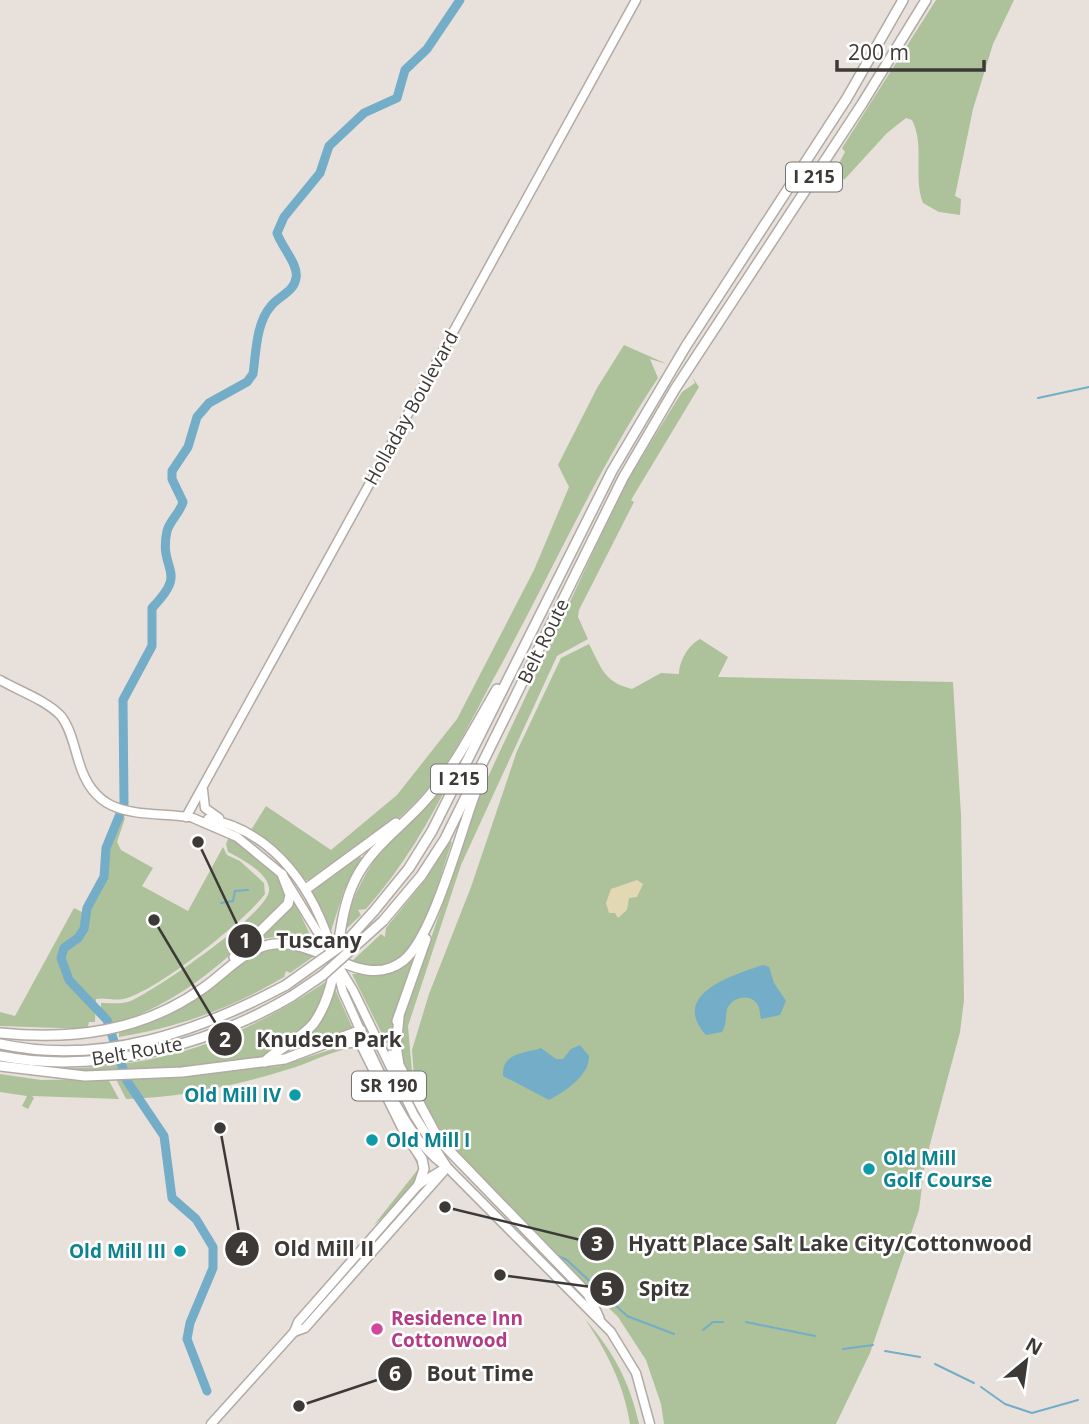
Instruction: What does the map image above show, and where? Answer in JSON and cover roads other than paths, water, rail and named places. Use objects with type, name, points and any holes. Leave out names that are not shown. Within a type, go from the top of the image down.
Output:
[{"type":"highway","name":"Belt Route","points":[[136,1049],[220,1019],[286,985],[345,943],[409,868],[432,831],[612,471],[686,346],[847,98],[903,0]]},
{"type":"highway","name":"Belt Route","points":[[0,1056],[25,1061],[136,1049],[229,1029],[292,996],[323,975],[383,921],[421,876],[445,839],[622,478],[675,388],[862,104],[926,0]]},
{"type":"highway","points":[[265,1062],[296,1041],[314,1023],[324,1004],[342,916],[356,878],[381,844],[422,804],[463,748],[528,637]]},
{"type":"highway","points":[[394,1075],[390,1046],[437,900],[492,747]]},
{"type":"highway","points":[[306,889],[422,804]]},
{"type":"highway","points":[[203,989],[288,904],[290,895],[282,874]]},
{"type":"highway","points":[[0,1033],[83,1035],[131,1026],[158,1016],[203,989],[239,959],[268,945],[286,943],[305,946],[371,971],[403,961],[421,940],[437,900]]},
{"type":"highway","points":[[399,1018],[396,1046],[399,1065],[434,1134],[465,1170],[588,1294],[599,1318]]},
{"type":"highway","points":[[0,1066],[85,1076],[139,1075],[285,1059],[326,1046],[361,1030]]},
{"type":"highway","points":[[326,1046],[355,1042],[362,1046],[406,1135],[422,1159],[424,1169],[419,1184]]},
{"type":"highway","name":"Belt Route","points":[[0,1044],[83,1055]]},
{"type":"main road","name":"Holladay Boulevard","points":[[190,817],[203,786],[636,0]]},
{"type":"main road","points":[[0,680],[61,717],[70,733],[86,783],[99,799],[127,810],[190,817],[234,826]]},
{"type":"main road","points":[[203,786],[205,808],[275,853],[306,889]]},
{"type":"main road","points":[[190,817],[237,837],[282,874]]},
{"type":"main road","name":"SR 190","points":[[282,874],[297,895],[318,937],[353,990],[419,1124],[447,1167]]},
{"type":"main road","name":"SR 190","points":[[306,889],[327,933],[343,992],[418,1140],[433,1158],[447,1167],[599,1318],[617,1340],[636,1373],[650,1424]]},
{"type":"main road","points":[[211,1424],[295,1332],[298,1322],[419,1184],[428,1166],[418,1140]]},
{"type":"main road","points":[[419,1184],[447,1167]]},
{"type":"main road","points":[[295,1332],[305,1328],[434,1186],[447,1167]]},
{"type":"water","points":[[763,965],[769,967],[774,983],[786,1001],[780,1015],[761,1019],[759,1008],[753,1000],[738,999],[727,1009],[722,1032],[706,1035],[697,1021],[695,1008],[700,997],[722,981]]},
{"type":"water","points":[[580,1045],[589,1056],[585,1070],[569,1088],[549,1100],[503,1076],[506,1062],[515,1055],[541,1048],[556,1059],[563,1059],[571,1049]]},
{"type":"waterway","points":[[124,804],[123,700],[152,646],[152,608],[163,595],[171,578],[165,545],[167,531],[183,502],[172,479],[172,471],[188,447],[197,417],[209,403],[247,382],[253,374],[262,321],[274,302],[295,283],[295,267],[277,233],[284,217],[320,173],[329,146],[364,113],[397,98],[405,70],[427,49],[460,0]]},
{"type":"waterway","points":[[1038,398],[1089,387]]},
{"type":"waterway","points":[[120,814],[106,848],[104,877],[87,908],[84,929],[78,938],[64,948],[61,958],[69,980],[107,1020],[127,1081],[164,1136],[172,1198],[196,1219],[213,1247],[213,1268],[190,1323],[187,1339],[207,1391]]},
{"type":"waterway","points":[[221,903],[233,901],[235,891],[248,890]]},
{"type":"waterway","points":[[558,1256],[567,1260],[627,1316],[674,1334]]},
{"type":"waterway","points":[[703,1330],[713,1322],[723,1322]]},
{"type":"waterway","points":[[746,1322],[815,1336]]},
{"type":"waterway","points":[[843,1349],[873,1345]]},
{"type":"waterway","points":[[885,1351],[920,1357]]},
{"type":"waterway","points":[[935,1364],[974,1383]]},
{"type":"waterway","points":[[981,1387],[1005,1404],[1032,1413],[1078,1400]]},
{"type":"place","name":"Tuscany","points":[[198,842]]},
{"type":"place","name":"Knudsen Park","points":[[154,920]]},
{"type":"place","name":"Old Mill IV","points":[[295,1095]]},
{"type":"place","name":"Old Mill II","points":[[220,1128]]},
{"type":"place","name":"Old Mill I","points":[[372,1140]]},
{"type":"place","name":"Old Mill Golf Course","points":[[869,1169]]},
{"type":"place","name":"Hyatt Place Salt Lake City/Cottonwood","points":[[445,1207]]},
{"type":"place","name":"Old Mill III","points":[[180,1251]]},
{"type":"place","name":"Spitz","points":[[500,1275]]},
{"type":"place","name":"Residence Inn Cottonwood","points":[[377,1329]]},
{"type":"place","name":"Bout Time","points":[[299,1406]]}]
